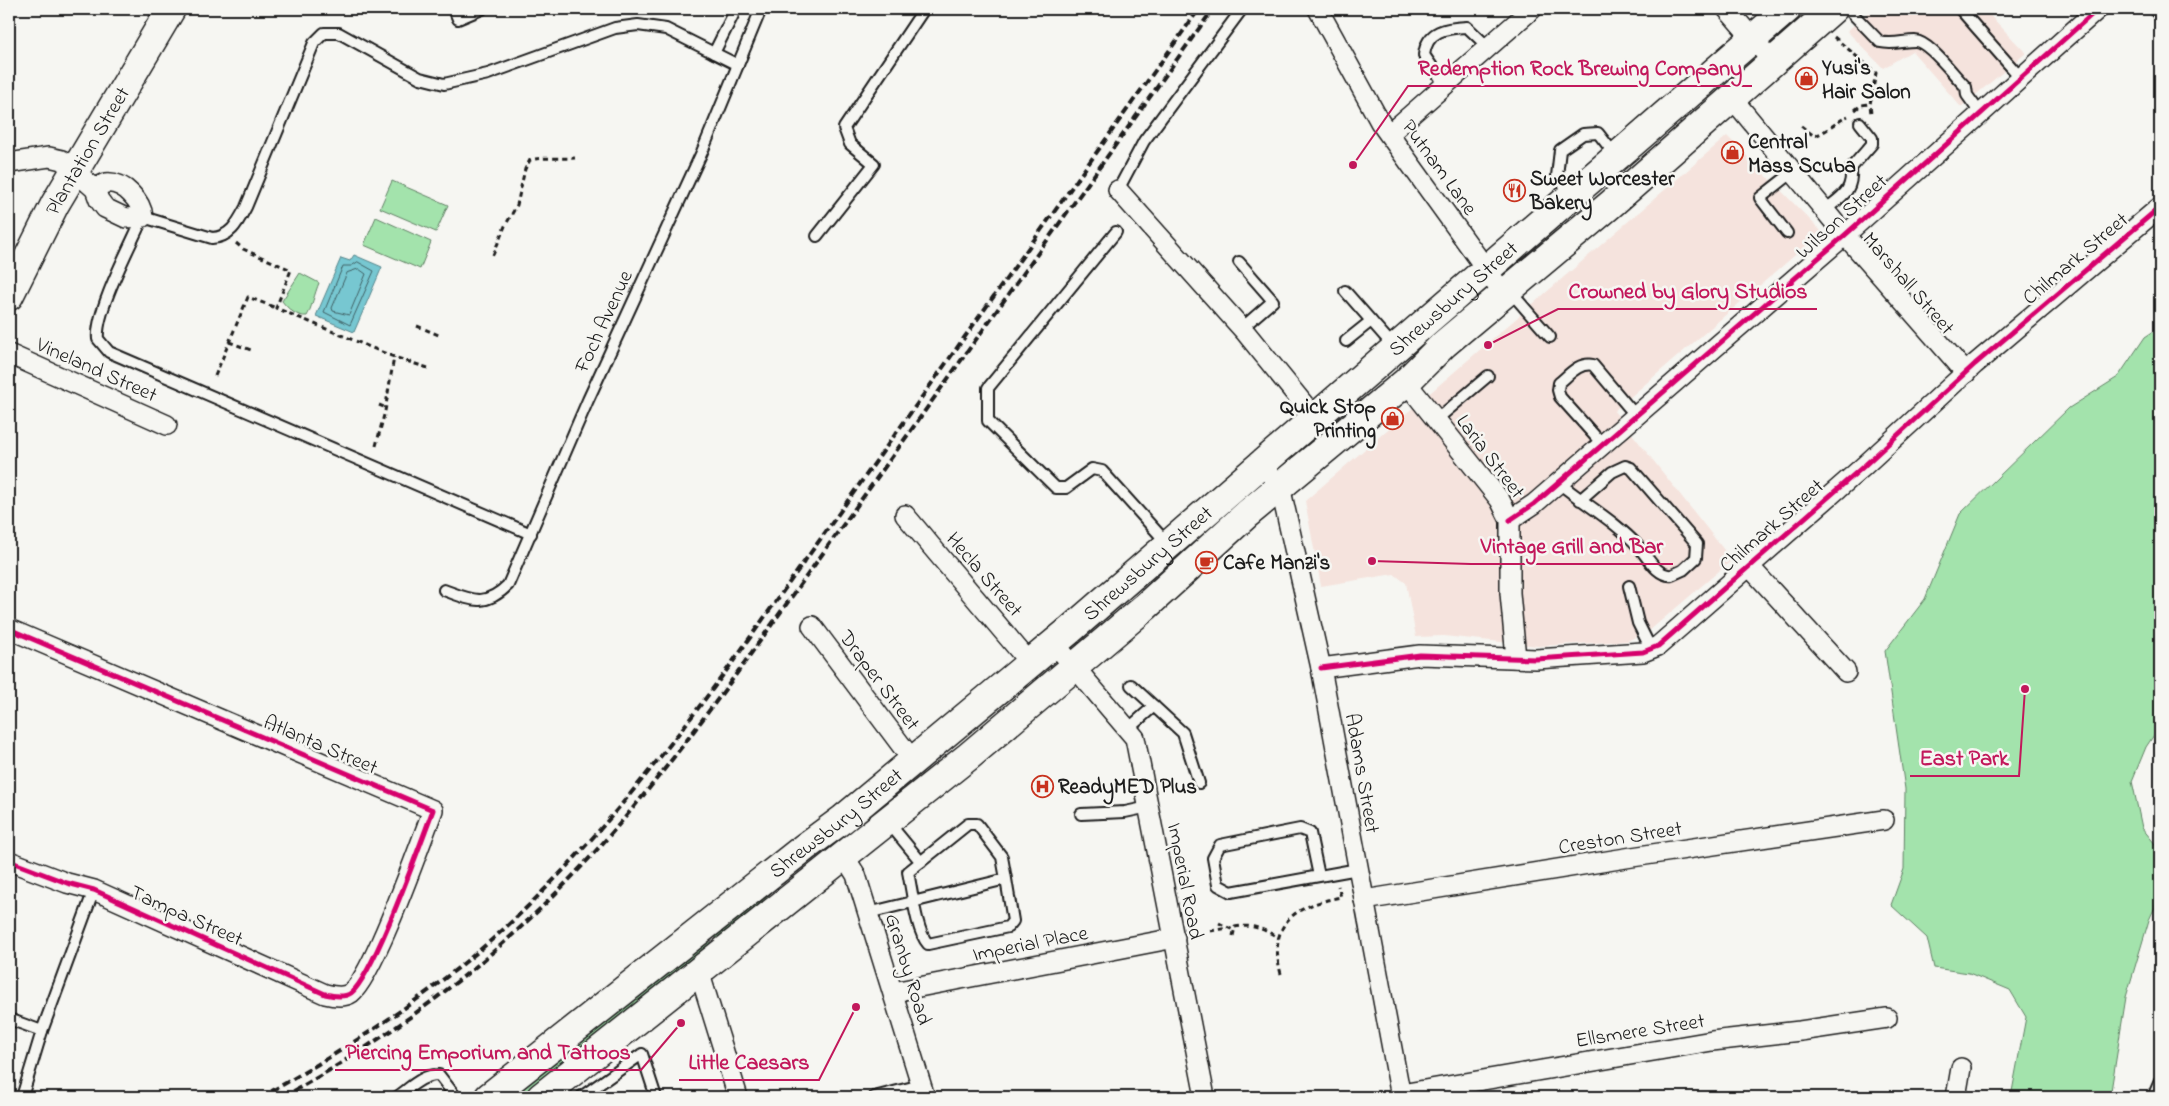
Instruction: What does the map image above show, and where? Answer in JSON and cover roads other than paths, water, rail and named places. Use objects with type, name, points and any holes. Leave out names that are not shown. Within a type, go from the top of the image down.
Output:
[{"type":"main road","name":"Plantation Street","points":[[9,296],[33,245],[171,9]]},
{"type":"main road","name":"Shrewsbury Street","points":[[489,1097],[805,847],[832,829],[1054,643],[1787,9]]},
{"type":"main road","name":"Shrewsbury Street","points":[[541,1097],[969,756],[1074,667],[1280,486],[1406,382],[1444,344],[1507,292],[1833,9]]},
{"type":"street","name":"Putnam Lane","points":[[1318,9],[1389,134],[1487,270],[1507,292]]},
{"type":"street","points":[[1389,134],[1532,9]]},
{"type":"street","points":[[1727,9],[1772,60]]},
{"type":"street","name":"Wilson Street","points":[[1510,520],[1534,504],[1559,483],[1845,235],[2098,9]]},
{"type":"street","name":"Marshall Street","points":[[1732,98],[1845,235],[1966,372]]},
{"type":"street","points":[[9,163],[49,157],[62,160],[95,189],[106,183],[116,185],[132,195],[143,209],[143,217]]},
{"type":"street","points":[[1118,190],[1242,328],[1315,418]]},
{"type":"street","name":"Chilmark Street","points":[[1322,668],[1420,655],[1516,658],[1643,652],[1658,646],[1864,466],[1966,372],[2160,207]]},
{"type":"street","name":"Vineland Street","points":[[9,354],[167,424]]},
{"type":"street","name":"Laria Street","points":[[1406,382],[1500,500],[1510,520],[1510,593],[1516,658]]},
{"type":"street","name":"Adams Street","points":[[1262,464],[1280,486],[1322,668],[1401,1096]]},
{"type":"street","name":"Hecla Street","points":[[905,516],[1029,662]]},
{"type":"street","points":[[1749,566],[1846,672]]},
{"type":"street","name":"Draper Street","points":[[812,626],[913,760]]},
{"type":"street","name":"Atlanta Street","points":[[9,629],[433,810],[376,953],[361,981],[350,994]]},
{"type":"street","name":"Imperial Road","points":[[1054,643],[1136,738],[1205,1097]]},
{"type":"street","name":"Creston Street","points":[[1364,900],[1632,857],[1884,820]]},
{"type":"street","name":"Granby Road","points":[[844,856],[856,875],[894,992],[923,1091]]},
{"type":"street","name":"Tampa Street","points":[[9,861],[67,883],[94,890],[325,994],[342,996],[350,994]]},
{"type":"street","name":"Imperial Place","points":[[894,992],[1175,938]]},
{"type":"street","points":[[699,971],[738,1097]]},
{"type":"street","name":"Ellsmere Street","points":[[1401,1096],[1712,1041],[1800,1031],[1887,1018]]},
{"type":"street","points":[[1956,1097],[1961,1068]]},
{"type":"lane","points":[[454,9],[458,18],[482,9]]},
{"type":"lane","points":[[714,53],[732,15],[731,9]]},
{"type":"lane","name":"Foch Avenue","points":[[444,590],[473,601],[487,600],[498,595],[508,585],[588,400],[702,152],[761,9]]},
{"type":"lane","points":[[817,236],[874,164],[850,144],[844,128],[924,9]]},
{"type":"lane","points":[[1118,190],[1144,141],[1242,9]]},
{"type":"lane","points":[[1848,9],[1880,42],[1899,44],[1917,41],[1926,45],[1966,88],[1967,95],[1980,113]]},
{"type":"lane","points":[[1960,9],[2020,77]]},
{"type":"lane","points":[[531,534],[109,352],[98,339],[99,324],[104,307],[143,217],[209,237],[226,234],[236,224],[245,209],[314,43],[324,33],[340,33],[419,77],[444,84],[467,81],[621,26],[643,24],[659,27],[738,65]]},
{"type":"lane","points":[[1445,85],[1424,55],[1425,44],[1443,28],[1467,26],[1488,47]]},
{"type":"lane","points":[[1825,210],[1845,194],[1852,181],[1850,168],[1872,144],[1872,138],[1862,126]]},
{"type":"lane","points":[[1573,195],[1557,176],[1560,150],[1583,134],[1598,133],[1617,156]]},
{"type":"lane","points":[[1787,233],[1760,198],[1793,172]]},
{"type":"lane","points":[[1116,232],[988,388],[988,421],[1056,488],[1066,488],[1092,469],[1102,471],[1168,544]]},
{"type":"lane","points":[[1238,262],[1273,301],[1242,328]]},
{"type":"lane","points":[[1345,291],[1395,348]]},
{"type":"lane","points":[[1507,292],[1550,337]]},
{"type":"lane","points":[[1346,341],[1371,320]]},
{"type":"lane","points":[[1603,445],[1560,397],[1558,383],[1580,366],[1593,365],[1636,416]]},
{"type":"lane","points":[[1436,420],[1488,376]]},
{"type":"lane","points":[[1559,483],[1580,500],[1637,545],[1658,571],[1672,575],[1683,570],[1696,558],[1697,544],[1631,468],[1625,466],[1612,472],[1580,500]]},
{"type":"lane","points":[[1628,586],[1638,622],[1651,649]]},
{"type":"lane","points":[[1131,685],[1183,733],[1199,783]]},
{"type":"lane","points":[[1128,729],[1154,706]]},
{"type":"lane","points":[[1080,814],[1125,812],[1149,807]]},
{"type":"lane","points":[[888,821],[920,862]]},
{"type":"lane","points":[[968,824],[977,824],[1002,857],[1006,879],[1013,921],[1008,926],[928,944],[923,939],[908,872],[968,824]]},
{"type":"lane","points":[[1319,876],[1310,833],[1300,829],[1220,844],[1213,858],[1218,885],[1231,892],[1358,869]]},
{"type":"lane","points":[[868,913],[914,900],[1006,879]]},
{"type":"lane","points":[[22,1097],[42,1031],[94,890]]},
{"type":"lane","points":[[9,1020],[42,1031]]},
{"type":"lane","points":[[581,1097],[642,1054],[656,1097]]},
{"type":"lane","points":[[397,1097],[424,1077],[439,1075],[456,1097]]},
{"type":"lane","points":[[2153,1097],[2160,1081]]},
{"type":"lane","points":[[874,1097],[923,1091]]},
{"type":"water","points":[[354,255],[382,267],[354,332],[316,316],[341,258],[350,261]]},
{"type":"railway","points":[[261,1097],[336,1053],[410,1004],[445,978],[512,922],[593,838],[663,754],[729,667],[1199,9]]},
{"type":"railway","points":[[283,1097],[319,1077],[389,1032],[456,983],[519,929],[549,900],[624,819],[737,673],[1213,9]]},
{"type":"place","name":"Yusi's Hair Salon","points":[[1806,79]]},
{"type":"place","name":"Central Mass Scuba","points":[[1732,153]]},
{"type":"place","name":"Redemption Rock Brewing Company","points":[[1353,165]]},
{"type":"place","name":"Sweet Worcester Bakery","points":[[1514,190]]},
{"type":"place","name":"Crowned by Glory Studios","points":[[1488,345]]},
{"type":"place","name":"Quick Stop Printing","points":[[1392,418]]},
{"type":"place","name":"Vintage Grill and Bar","points":[[1372,561]]},
{"type":"place","name":"Cafe Manzi's","points":[[1207,562]]},
{"type":"place","name":"East Park","points":[[2025,689]]},
{"type":"place","name":"ReadyMED Plus","points":[[1042,786]]},
{"type":"place","name":"Little Caesars","points":[[856,1007]]},
{"type":"place","name":"Piercing Emporium and Tattoos","points":[[681,1023]]}]
